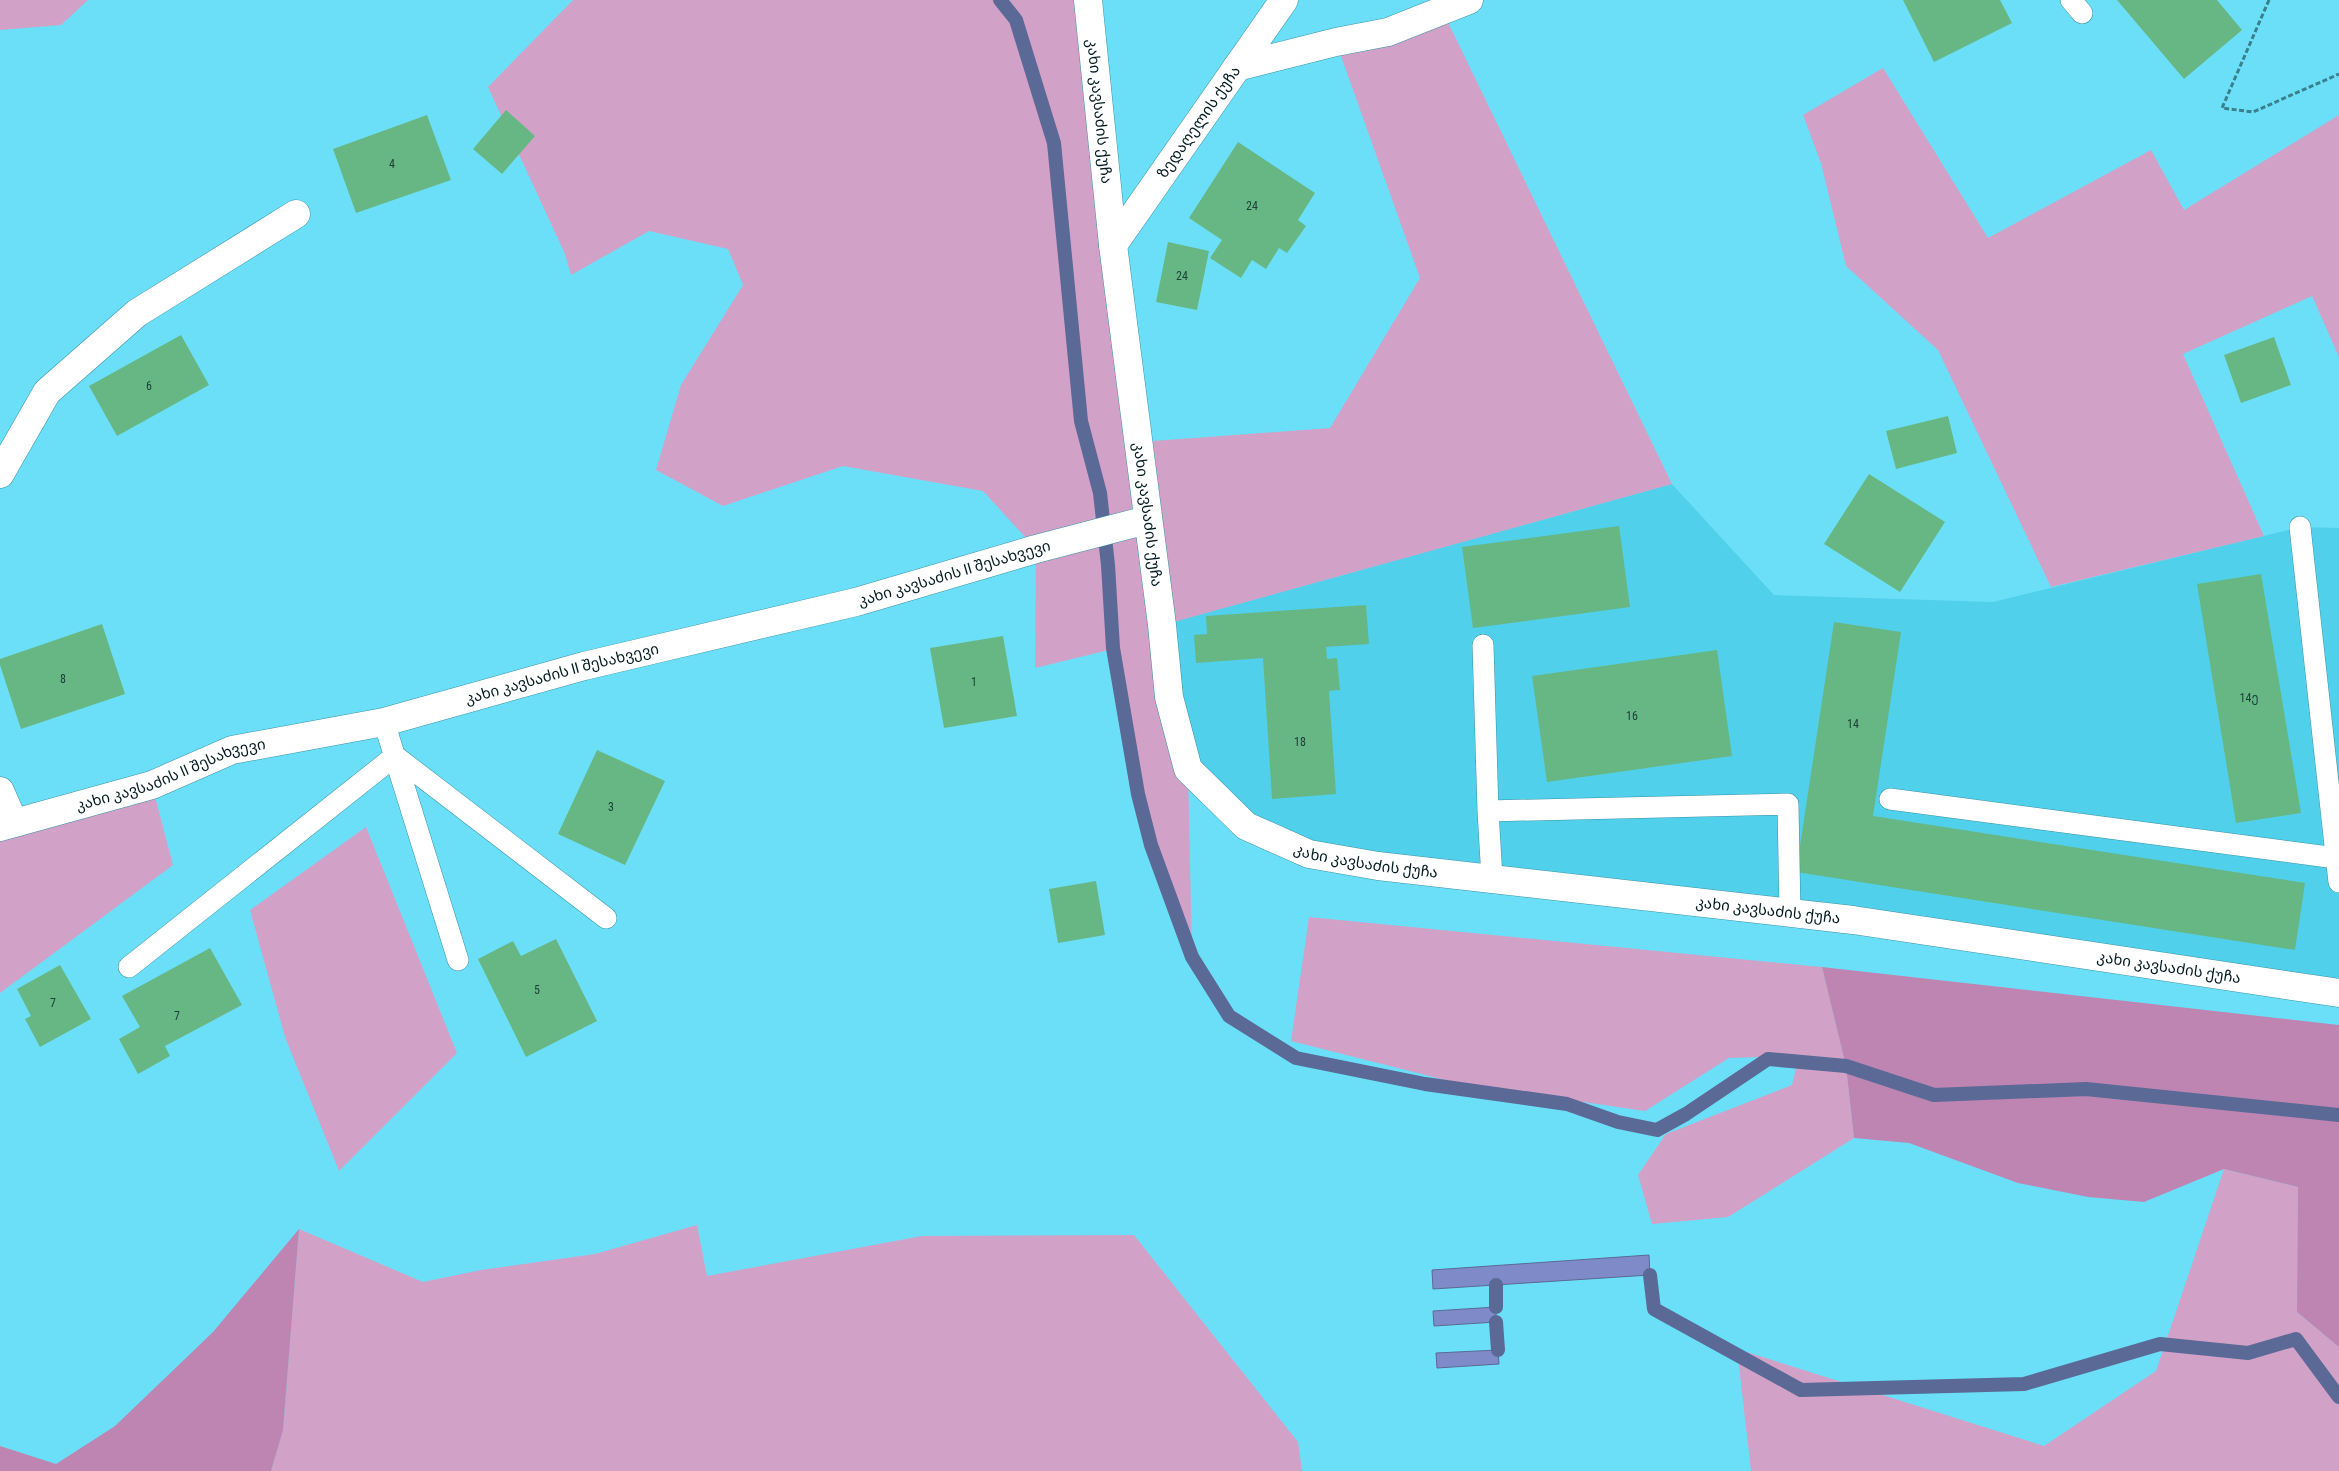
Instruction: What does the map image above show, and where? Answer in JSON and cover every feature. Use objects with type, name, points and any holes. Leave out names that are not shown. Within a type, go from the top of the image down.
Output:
[{"type":"street","name":"კახი კავსაძის ქუჩა","points":[[1088,0],[1113,245],[1137,523],[1162,625],[1169,697],[1188,769],[1246,826],[1309,854],[1378,866],[1853,920],[2339,993]]},
{"type":"street","name":"ზედაღელის ქუჩა","points":[[1113,245],[1284,0]]},
{"type":"street","points":[[1237,68],[1336,42],[1388,32],[1468,0]]},
{"type":"street","points":[[0,474],[47,392],[92,352],[137,313],[296,214]]},
{"type":"street","name":"კახი კავსაძის II შესახვევი","points":[[7,825],[152,785],[232,750],[384,722],[466,697],[584,666],[856,602],[1036,549],[1137,523]]},
{"type":"street","points":[[0,792],[7,825]]},
{"type":"lane","points":[[2300,527],[2339,882]]},
{"type":"lane","points":[[1482,645],[1492,878]]},
{"type":"lane","points":[[384,722],[458,960]]},
{"type":"lane","points":[[395,756],[606,918]]},
{"type":"lane","points":[[129,967],[395,756]]},
{"type":"lane","points":[[1890,799],[2336,858]]},
{"type":"lane","points":[[1488,811],[1788,804],[1790,914]]},
{"type":"path","points":[[2269,0],[2222,108],[2253,112],[2339,74]]},
{"type":"shaded area","points":[[0,0],[88,0],[61,25],[0,30]]},
{"type":"shaded area","points":[[573,0],[1088,0],[1139,442],[1330,428],[1420,278],[1336,42],[1442,10],[1672,484],[1163,625],[1188,769],[1192,957],[1151,845],[1138,794],[1113,649],[1035,668],[1036,549],[983,491],[843,466],[723,506],[656,470],[681,385],[743,285],[728,249],[649,231],[571,275],[565,254],[488,87]]},
{"type":"shaded area","points":[[1883,68],[1988,238],[2151,150],[2184,210],[2339,115],[2339,357],[2312,296],[2183,354],[2264,536],[2051,587],[1938,350],[1846,266],[1821,163],[1803,115]]},
{"type":"shaded area","points":[[1672,484],[1774,595],[1993,602],[2300,527],[2339,528],[2339,993],[1378,866],[1246,826],[1188,769],[1162,625]]},
{"type":"shaded area","points":[[152,785],[173,865],[0,993],[0,827]]},
{"type":"shaded area","points":[[366,827],[457,1053],[339,1171],[285,1037],[250,910]]},
{"type":"shaded area","points":[[1309,917],[1822,967],[1846,1066],[1854,1138],[1728,1217],[1652,1224],[1638,1175],[1666,1134],[1792,1085],[1799,1056],[1729,1058],[1645,1111],[1465,1085],[1291,1041]]},
{"type":"shaded area","points":[[1822,967],[2339,1025],[2339,1347],[2297,1312],[2298,1187],[2224,1169],[2144,1202],[2088,1197],[2018,1183],[1909,1143],[1854,1138],[1846,1066]]},
{"type":"shaded area","points":[[2224,1169],[2298,1187],[2297,1312],[2339,1347],[2339,1471],[1751,1471],[1737,1349],[2044,1446],[2156,1371]]},
{"type":"shaded area","points":[[697,1225],[707,1276],[922,1236],[1134,1235],[1298,1442],[1302,1471],[271,1471],[283,1430],[299,1229],[423,1282],[481,1270],[595,1254]]},
{"type":"shaded area","points":[[299,1229],[283,1430],[271,1471],[0,1471],[0,1446],[56,1464],[115,1426],[213,1332]]},
{"type":"shaded area","points":[[1649,1255],[1650,1275],[1433,1289],[1432,1270]]},
{"type":"shaded area","points":[[1496,1307],[1496,1322],[1434,1326],[1433,1311]]},
{"type":"shaded area","points":[[1498,1350],[1499,1364],[1437,1368],[1436,1353]]},
{"type":"building","points":[[1903,0],[2000,0],[2012,23],[1934,62]]},
{"type":"building","points":[[2117,0],[2217,0],[2242,30],[2184,79]]},
{"type":"building","points":[[506,110],[535,136],[502,174],[473,149]]},
{"type":"building","points":[[427,115],[451,180],[356,213],[333,149]]},
{"type":"building","points":[[1238,142],[1315,193],[1298,220],[1306,226],[1287,253],[1279,248],[1266,269],[1252,260],[1241,278],[1210,258],[1222,240],[1189,218]]},
{"type":"building","points":[[1168,242],[1209,251],[1197,310],[1156,302]]},
{"type":"building","points":[[181,335],[209,385],[117,436],[89,386]]},
{"type":"building","points":[[2274,337],[2291,385],[2241,403],[2224,355]]},
{"type":"building","points":[[1948,416],[1957,453],[1896,469],[1886,431]]},
{"type":"building","points":[[1869,474],[1945,522],[1900,592],[1824,544]]},
{"type":"building","points":[[1619,526],[1630,607],[1473,628],[1462,547]]},
{"type":"building","points":[[2261,574],[2301,813],[2236,823],[2197,584]]},
{"type":"building","points":[[1366,605],[1369,644],[1326,647],[1327,659],[1337,658],[1340,690],[1329,691],[1336,794],[1272,799],[1263,658],[1196,663],[1194,635],[1207,634],[1206,616]]},
{"type":"building","points":[[1834,622],[1901,632],[1873,816],[2305,883],[2295,950],[1796,872]]},
{"type":"building","points":[[102,624],[125,694],[21,729],[0,665],[0,659]]},
{"type":"building","points":[[1003,636],[1017,716],[944,728],[930,648]]},
{"type":"building","points":[[1717,650],[1732,756],[1547,782],[1532,676]]},
{"type":"building","points":[[597,750],[665,781],[625,865],[558,834]]},
{"type":"building","points":[[1096,881],[1105,935],[1058,943],[1049,889]]},
{"type":"building","points":[[556,939],[597,1021],[526,1057],[478,959],[513,941],[521,956]]},
{"type":"building","points":[[210,948],[242,1005],[165,1046],[170,1056],[138,1074],[119,1039],[140,1027],[122,996]]},
{"type":"building","points":[[60,965],[91,1019],[40,1047],[25,1019],[31,1016],[17,989]]},
{"type":"waterway","points":[[1000,0],[1016,20],[1054,143],[1081,421],[1100,493],[1108,565],[1113,648],[1138,794],[1151,845],[1192,957],[1229,1016],[1296,1058],[1425,1084],[1567,1104],[1618,1122],[1657,1130],[1686,1114],[1768,1059],[1846,1066],[1934,1095],[2086,1089],[2339,1115]]},
{"type":"waterway","points":[[1650,1275],[1654,1309],[1801,1390],[2024,1384],[2160,1344],[2248,1353],[2296,1339],[2339,1397]]},
{"type":"waterway","points":[[1496,1285],[1496,1307]]},
{"type":"waterway","points":[[1496,1322],[1498,1350]]}]
